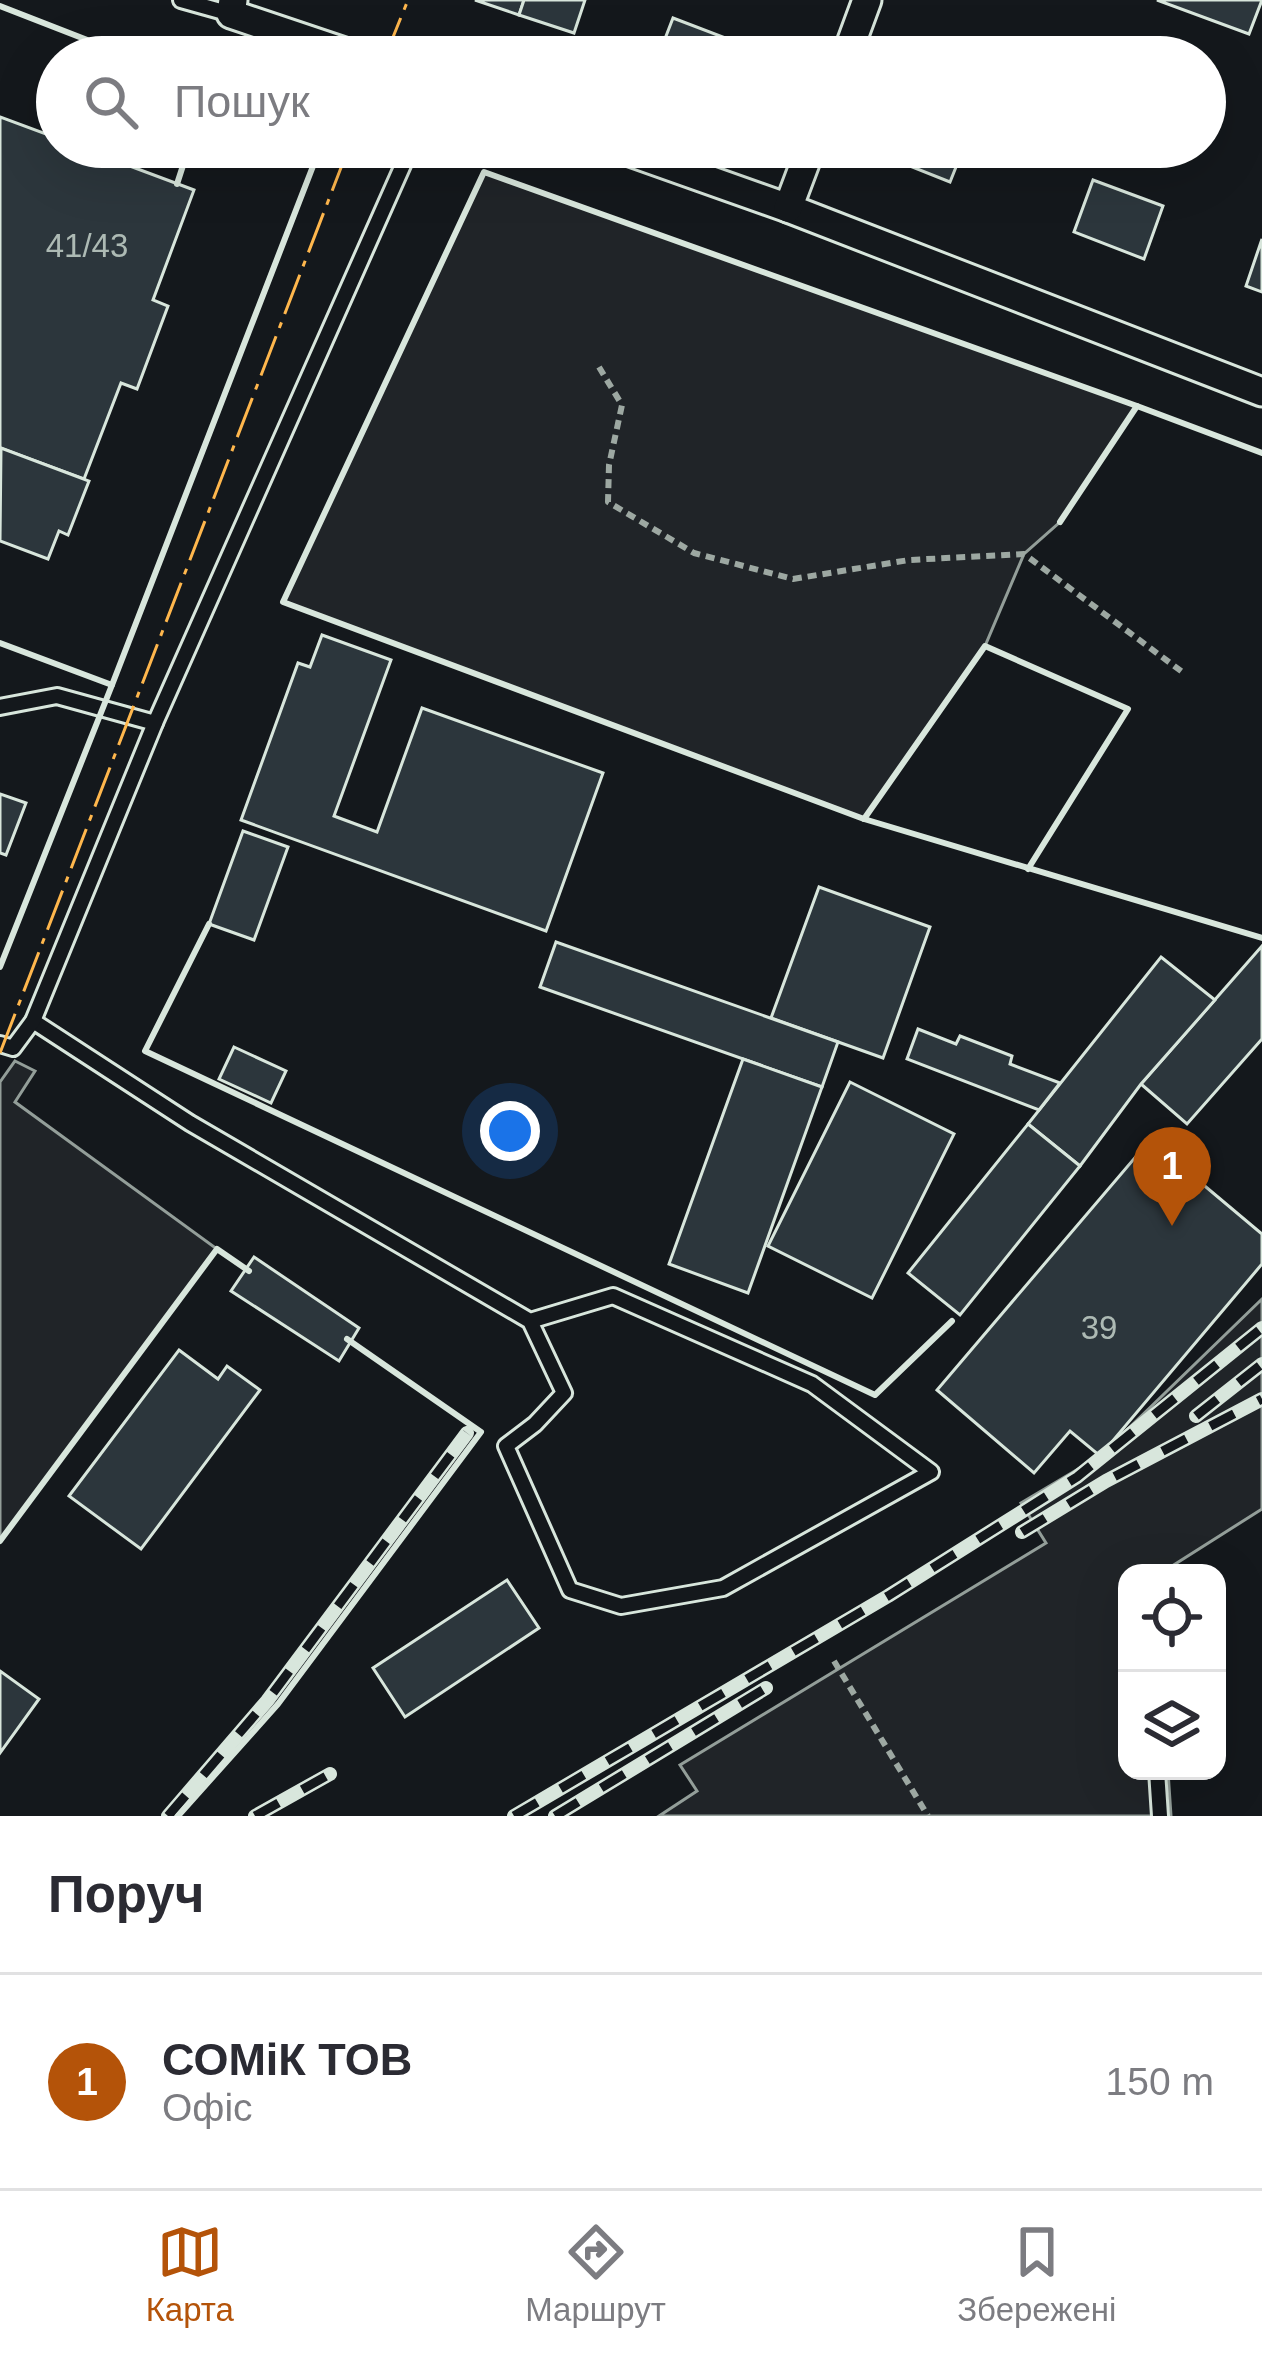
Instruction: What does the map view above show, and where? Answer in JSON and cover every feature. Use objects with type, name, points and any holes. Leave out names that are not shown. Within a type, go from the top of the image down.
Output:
[{"type":"street","points":[[854,36],[867,0]]},
{"type":"street","points":[[232,7],[305,36]]},
{"type":"street","points":[[675,168],[1262,392]]},
{"type":"street","points":[[788,208],[804,168]]},
{"type":"lane","points":[[181,0],[232,7]]},
{"type":"lane","points":[[0,1044],[13,1048],[33,1021],[155,723],[403,168]]},
{"type":"lane","points":[[0,707],[57,696],[155,723]]},
{"type":"lane","points":[[33,1021],[190,1123],[530,1321],[564,1394],[536,1424],[506,1446],[570,1590],[621,1606],[723,1588],[931,1472],[812,1384],[614,1296],[530,1321]]},
{"type":"lane","points":[[1158,1780],[1160,1816]]},
{"type":"path","points":[[599,368],[622,405],[609,465],[608,502],[694,553],[793,579],[909,560],[1024,554],[1184,674]]},
{"type":"path","points":[[834,1661],[928,1816]]},
{"type":"shaded area","points":[[484,172],[1137,406],[1060,522],[1024,554],[985,646],[864,819],[283,602]]},
{"type":"shaded area","points":[[15,1061],[35,1071],[15,1102],[217,1249],[0,1541],[0,1082]]},
{"type":"shaded area","points":[[1262,1299],[1262,1509],[1175,1564],[1118,1564],[1118,1780],[1169,1780],[1171,1816],[659,1816],[697,1791],[680,1765],[1046,1543],[1021,1503],[1100,1456]]},
{"type":"building","points":[[475,0],[524,0],[519,15]]},
{"type":"building","points":[[524,0],[585,0],[574,33],[519,15]]},
{"type":"building","points":[[1157,0],[1262,0],[1249,34]]},
{"type":"building","points":[[673,18],[720,36],[666,36]]},
{"type":"building","points":[[0,117],[36,130],[36,168],[135,168],[194,190],[153,300],[168,306],[137,389],[121,383],[84,479],[0,448]]},
{"type":"building","points":[[915,168],[956,168],[950,182]]},
{"type":"building","points":[[1093,180],[1163,206],[1144,259],[1074,232]]},
{"type":"building","points":[[1262,239],[1262,292],[1246,286]]},
{"type":"building","points":[[1,448],[89,481],[68,535],[59,531],[48,559],[0,541]]},
{"type":"building","points":[[322,635],[391,660],[334,816],[377,832],[422,708],[603,773],[546,931],[241,820],[298,663],[310,667]]},
{"type":"building","points":[[0,794],[26,803],[6,855],[0,853]]},
{"type":"building","points":[[243,831],[288,847],[254,940],[209,924]]},
{"type":"building","points":[[819,887],[930,927],[883,1058],[771,1018]]},
{"type":"building","points":[[556,942],[838,1042],[822,1087],[540,987]]},
{"type":"building","points":[[1262,946],[1262,1039],[1187,1124],[1141,1084]]},
{"type":"building","points":[[1161,957],[1215,1000],[1141,1084],[1080,1166],[1028,1124]]},
{"type":"building","points":[[918,1029],[956,1044],[960,1036],[1012,1056],[1010,1064],[1060,1083],[1039,1110],[907,1059]]},
{"type":"building","points":[[234,1047],[286,1071],[271,1103],[219,1079]]},
{"type":"building","points":[[743,1059],[822,1087],[748,1293],[669,1264]]},
{"type":"building","points":[[850,1082],[954,1134],[872,1298],[768,1246]]},
{"type":"building","points":[[1028,1124],[1080,1166],[960,1315],[908,1273]]},
{"type":"building","points":[[1150,1140],[1262,1234],[1262,1264],[1100,1456],[1070,1431],[1034,1473],[937,1390]]},
{"type":"building","points":[[254,1257],[359,1328],[339,1361],[231,1291]]},
{"type":"building","points":[[179,1350],[218,1379],[227,1366],[260,1390],[141,1549],[69,1496]]},
{"type":"building","points":[[507,1580],[539,1628],[405,1717],[373,1668]]},
{"type":"building","points":[[0,1671],[39,1699],[0,1753]]},
{"type":"railway","points":[[514,1816],[888,1596],[1077,1477],[1262,1328]]},
{"type":"railway","points":[[1196,1416],[1262,1364]]},
{"type":"railway","points":[[1022,1532],[1106,1481],[1262,1399]]},
{"type":"railway","points":[[168,1816],[267,1701],[467,1433]]},
{"type":"railway","points":[[555,1816],[766,1688]]},
{"type":"railway","points":[[255,1816],[330,1774]]},
{"type":"wall","points":[[0,6],[77,36]]},
{"type":"wall","points":[[177,184],[182,168]]},
{"type":"wall","points":[[112,685],[312,168]]},
{"type":"wall","points":[[864,819],[283,602],[484,172],[1137,406],[1060,522]]},
{"type":"wall","points":[[1137,406],[1262,453]]},
{"type":"wall","points":[[0,643],[112,685],[0,967]]},
{"type":"wall","points":[[1028,869],[1128,709],[985,646],[864,819],[1262,938]]},
{"type":"wall","points":[[209,924],[145,1051],[875,1395],[952,1321]]},
{"type":"wall","points":[[0,1541],[217,1249],[249,1271]]},
{"type":"wall","points":[[178,1816],[278,1704],[481,1432],[347,1339]]},
{"type":"power","points":[[393,36],[408,0]]},
{"type":"power","points":[[0,1053],[341,168]]},
{"type":"place","name":"СОМіК ТОВ","points":[[1172,1226]]}]
